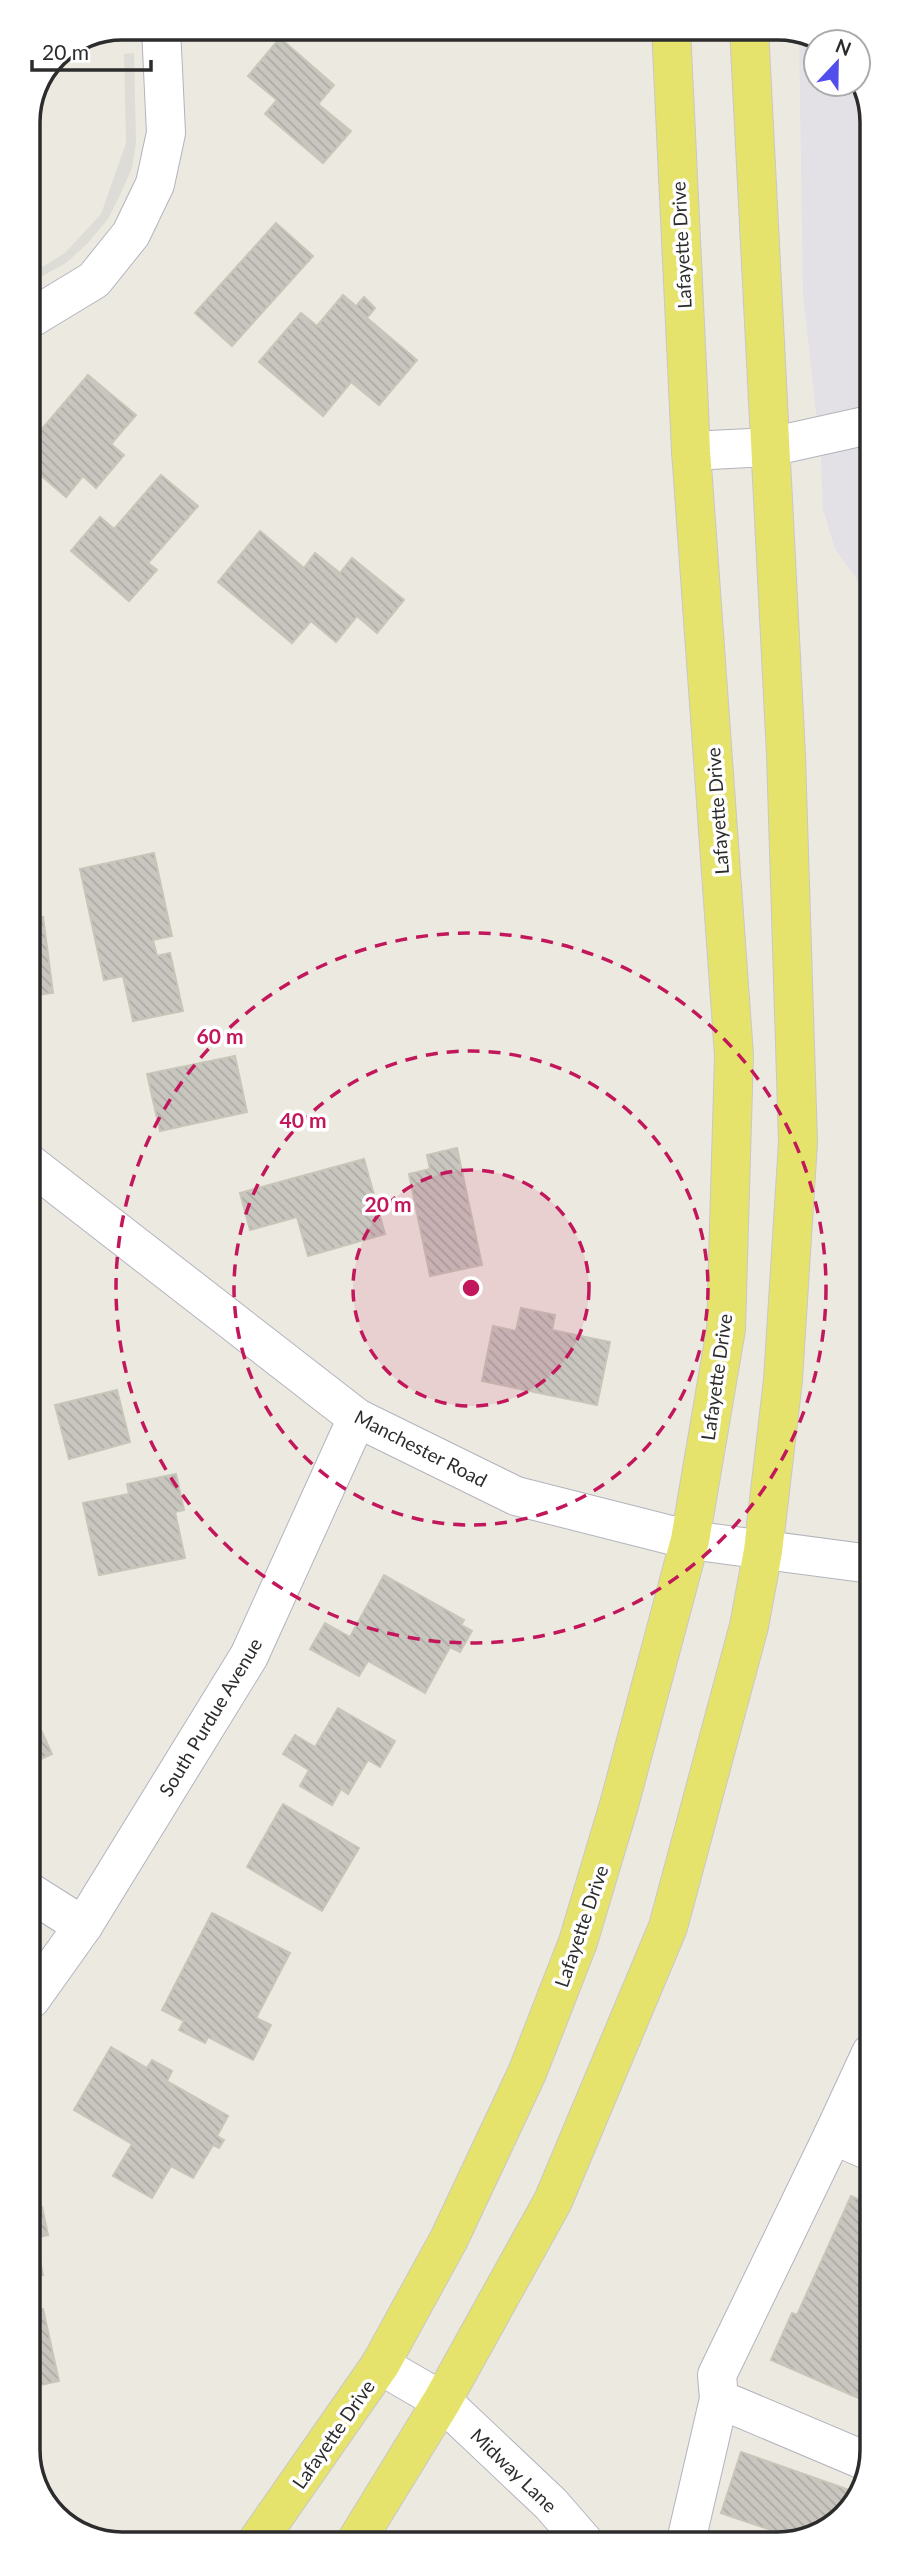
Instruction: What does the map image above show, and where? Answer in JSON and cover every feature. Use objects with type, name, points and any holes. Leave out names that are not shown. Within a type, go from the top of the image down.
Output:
[{"type":"main road","name":"Lafayette Drive","points":[[264,2532],[380,2365],[455,2228],[527,2073],[578,1942],[619,1805],[690,1540],[726,1329],[734,1055],[691,451],[672,40]]},
{"type":"main road","points":[[362,2532],[442,2401],[553,2201],[668,1927],[749,1626],[763,1551],[783,1380],[798,1142],[786,755],[750,40]]},
{"type":"street","points":[[40,313],[94,280],[131,234],[155,184],[166,133],[162,40]]},
{"type":"street","points":[[691,451],[770,446],[860,427]]},
{"type":"street","name":"Manchester Road","points":[[40,1172],[357,1418],[516,1496],[690,1540],[860,1563]]},
{"type":"street","name":"South Purdue Avenue","points":[[40,1986],[83,1926],[249,1656],[357,1418]]},
{"type":"street","points":[[40,1899],[83,1926]]},
{"type":"street","points":[[688,2532],[719,2399],[717,2375],[860,2078]]},
{"type":"street","points":[[833,2135],[860,2147]]},
{"type":"street","name":"Midway Lane","points":[[380,2365],[442,2401],[551,2504],[575,2532]]},
{"type":"street","points":[[719,2399],[859,2458]]},
{"type":"shaded area","points":[[799,43],[802,44],[802,98],[856,98],[859,112],[860,584],[835,549],[823,509],[821,459],[803,293]]},
{"type":"shaded area","points":[[134,53],[136,142],[132,168],[108,219],[88,243],[66,263],[40,277],[40,269],[65,253],[101,214],[126,143],[124,54]]},
{"type":"building","points":[[278,40],[282,40],[334,85],[318,104],[351,131],[323,163],[265,114],[277,100],[248,76]]},
{"type":"building","points":[[276,223],[313,256],[232,346],[195,313]]},
{"type":"building","points":[[343,295],[356,306],[364,297],[375,308],[367,318],[417,360],[379,405],[351,382],[323,416],[259,362],[301,313],[317,326]]},
{"type":"building","points":[[88,375],[136,415],[111,444],[124,455],[96,488],[83,476],[66,497],[40,475],[40,431]]},
{"type":"building","points":[[161,475],[198,506],[148,563],[157,570],[129,601],[71,551],[100,517],[114,529]]},
{"type":"building","points":[[260,531],[304,568],[315,553],[340,573],[352,558],[404,600],[377,633],[357,616],[336,642],[311,621],[292,643],[218,582]]},
{"type":"building","points":[[154,853],[172,936],[153,940],[157,956],[170,953],[183,1011],[133,1021],[123,976],[104,980],[80,869]]},
{"type":"building","points":[[40,917],[43,917],[53,993],[40,995]]},
{"type":"building","points":[[235,1056],[247,1112],[160,1131],[147,1074]]},
{"type":"building","points":[[457,1148],[482,1265],[430,1276],[409,1174],[430,1169],[427,1155]]},
{"type":"building","points":[[364,1159],[385,1234],[308,1256],[297,1217],[250,1230],[240,1193]]},
{"type":"building","points":[[521,1308],[555,1315],[552,1330],[610,1342],[597,1405],[482,1381],[493,1326],[516,1331]]},
{"type":"building","points":[[117,1390],[130,1442],[69,1459],[55,1405]]},
{"type":"building","points":[[176,1474],[184,1510],[175,1512],[185,1558],[99,1575],[83,1503],[129,1494],[127,1484]]},
{"type":"building","points":[[384,1575],[464,1620],[461,1625],[472,1631],[460,1652],[450,1647],[425,1693],[368,1661],[359,1676],[310,1649],[325,1623],[350,1637]]},
{"type":"building","points":[[338,1708],[395,1741],[380,1767],[368,1760],[348,1794],[341,1789],[332,1805],[300,1786],[309,1770],[283,1754],[295,1735],[315,1747]]},
{"type":"building","points":[[40,1728],[52,1754],[40,1759]]},
{"type":"building","points":[[283,1804],[359,1848],[322,1911],[247,1867]]},
{"type":"building","points":[[212,1913],[290,1953],[256,2018],[271,2025],[253,2060],[208,2037],[205,2043],[179,2030],[184,2021],[162,2010]]},
{"type":"building","points":[[111,2047],[147,2068],[152,2060],[172,2071],[167,2081],[228,2116],[217,2136],[224,2140],[219,2148],[213,2145],[193,2178],[171,2166],[152,2198],[113,2176],[132,2144],[74,2110]]},
{"type":"building","points":[[851,2196],[860,2200],[860,2399],[771,2360],[792,2313],[797,2315]]},
{"type":"building","points":[[40,2207],[48,2235],[40,2237]]},
{"type":"building","points":[[43,2309],[59,2381],[40,2385],[40,2310]]},
{"type":"building","points":[[741,2452],[849,2490],[843,2500],[823,2518],[788,2531],[777,2532],[721,2513]]}]
